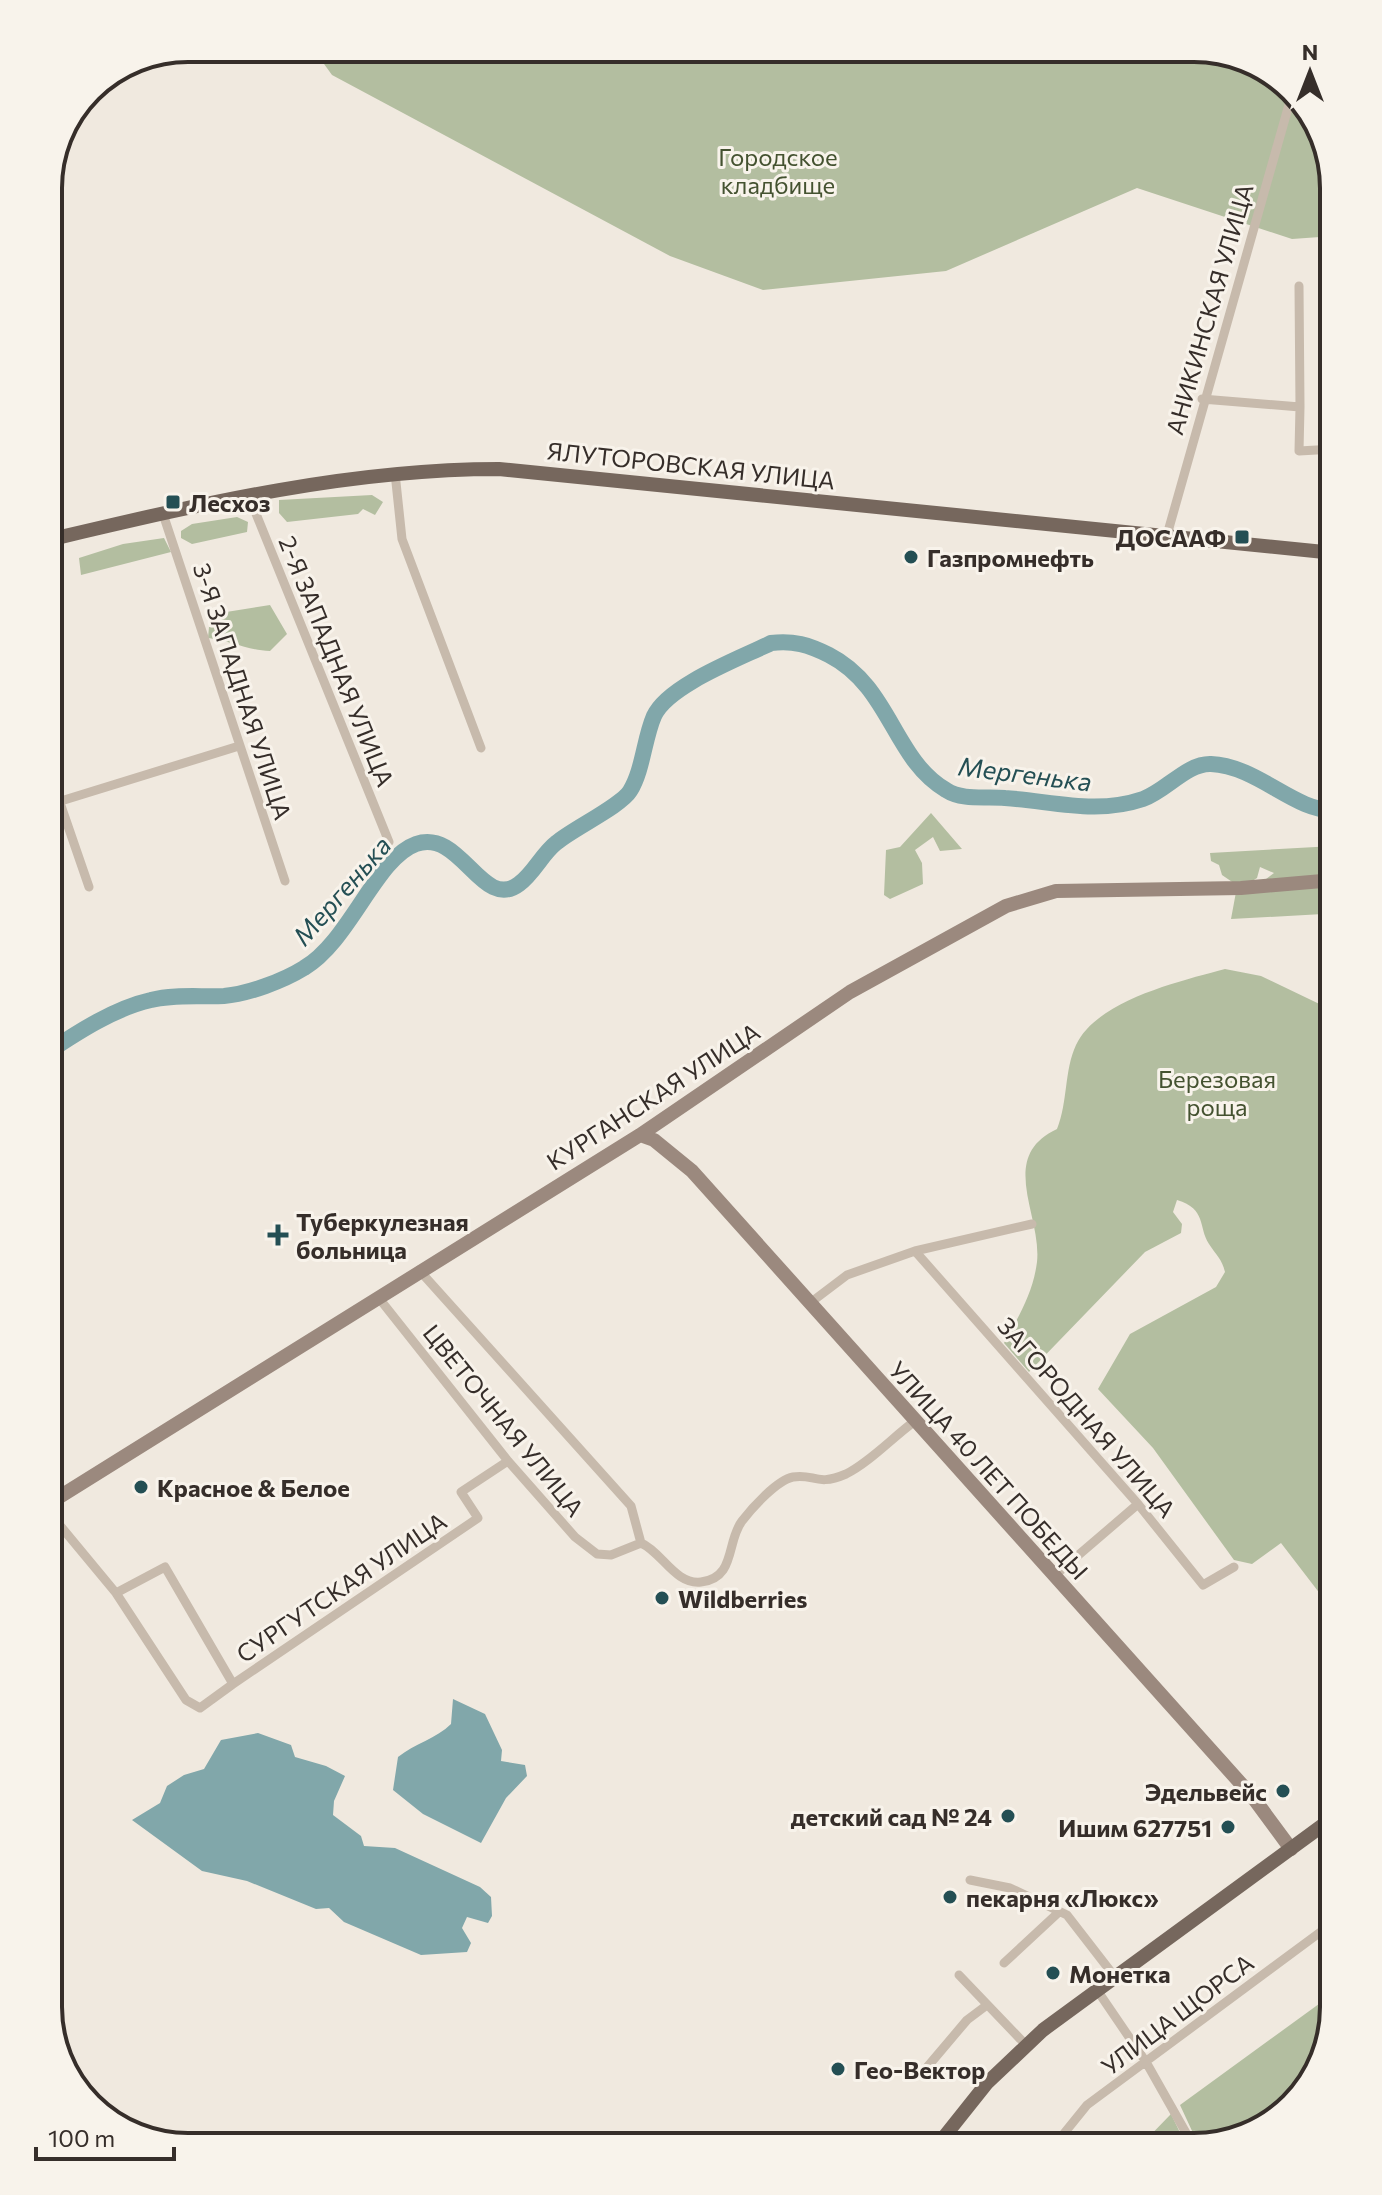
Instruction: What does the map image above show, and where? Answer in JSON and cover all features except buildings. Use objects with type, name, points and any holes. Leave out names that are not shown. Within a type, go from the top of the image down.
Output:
[{"type":"main road","name":"ЯЛУТОРОВСКАЯ УЛИЦА","points":[[62,537],[248,494],[395,473],[450,469],[534,472],[1320,551]]},
{"type":"main road","name":"КУРГАНСКАЯ УЛИЦА","points":[[62,1495],[640,1135],[850,992],[1006,906],[1056,891],[1241,888],[1320,881]]},
{"type":"main road","name":"УЛИЦА 40 ЛЕТ ПОБЕДЫ","points":[[640,1135],[654,1140],[692,1171],[1252,1796],[1291,1849]]},
{"type":"main road","points":[[947,2133],[987,2083],[1026,2045],[1320,1827]]},
{"type":"street","name":"АНИКИНСКАЯ УЛИЦА","points":[[1167,535],[1202,399],[1287,112]]},
{"type":"street","points":[[1299,286],[1299,451],[1320,450]]},
{"type":"street","points":[[1202,399],[1300,407]]},
{"type":"street","points":[[395,473],[402,539],[481,748]]},
{"type":"street","name":"2-Я ЗАПАДНАЯ УЛИЦА","points":[[248,494],[389,842]]},
{"type":"street","name":"3-Я ЗАПАДНАЯ УЛИЦА","points":[[163,514],[285,881]]},
{"type":"street","points":[[62,802],[239,746]]},
{"type":"street","points":[[62,809],[89,887]]},
{"type":"street","points":[[810,1303],[847,1275],[915,1251],[1032,1224]]},
{"type":"street","name":"ЗАГОРОДНАЯ УЛИЦА","points":[[915,1251],[1138,1504],[1203,1585],[1234,1567]]},
{"type":"street","points":[[419,1270],[631,1506],[641,1543],[652,1548],[687,1581],[700,1583],[712,1579],[727,1567],[743,1520],[783,1481],[801,1477],[822,1482],[851,1472],[915,1421]]},
{"type":"street","name":"ЦВЕТОЧНАЯ УЛИЦА","points":[[378,1297],[508,1461],[563,1524],[597,1554],[611,1555],[641,1543]]},
{"type":"street","name":"СУРГУТСКАЯ УЛИЦА","points":[[233,1684],[478,1518],[461,1492],[508,1461]]},
{"type":"street","points":[[1054,1576],[1138,1504]]},
{"type":"street","points":[[62,1528],[116,1593],[186,1700],[200,1708],[233,1684],[165,1567],[116,1593]]},
{"type":"street","points":[[970,1880],[1010,1888],[1067,1915],[1115,1977]]},
{"type":"street","points":[[1004,1963],[1059,1912]]},
{"type":"street","name":"УЛИЦА ЩОРСА","points":[[1064,2133],[1087,2105],[1320,1932]]},
{"type":"street","points":[[959,1975],[1026,2045]]},
{"type":"street","points":[[1097,1990],[1146,2062],[1186,2133]]},
{"type":"street","points":[[923,2072],[967,2020],[987,2005]]},
{"type":"green space","name":"Городское кладбище","points":[[323,62],[1202,62],[1235,69],[1270,88],[1270,112],[1294,112],[1307,132],[1318,163],[1320,237],[1292,239],[1137,188],[946,271],[763,290],[670,256],[332,75]]},
{"type":"green space","points":[[372,495],[383,502],[375,515],[363,509],[358,514],[287,522],[279,513],[279,500]]},
{"type":"green space","points":[[237,517],[248,522],[247,532],[192,544],[181,538],[181,531],[192,524]]},
{"type":"green space","points":[[164,538],[171,552],[81,575],[79,558],[123,544]]},
{"type":"green space","points":[[270,605],[287,634],[270,651],[208,638],[209,627],[223,626],[220,613]]},
{"type":"green space","points":[[931,813],[962,849],[940,851],[933,837],[915,850],[922,863],[923,884],[890,899],[884,895],[886,850],[900,847]]},
{"type":"green space","points":[[1320,847],[1320,914],[1231,919],[1236,892],[1249,892],[1274,873],[1260,867],[1257,878],[1241,888],[1222,875],[1219,865],[1211,861],[1210,853]]},
{"type":"green space","name":"Березовая роща","points":[[1225,969],[1261,976],[1320,1004],[1320,1594],[1281,1543],[1252,1564],[1234,1560],[1153,1448],[1098,1389],[1130,1334],[1216,1287],[1225,1272],[1193,1208],[1177,1200],[1173,1212],[1182,1224],[1181,1233],[1145,1252],[1029,1372],[1004,1343],[1029,1294],[1037,1262],[1037,1244],[1026,1188],[1029,1155],[1039,1141],[1057,1129],[1076,1045],[1087,1029],[1102,1016],[1121,1004],[1164,986]]},
{"type":"green space","points":[[1320,2003],[1316,2040],[1307,2063],[1289,2090],[1264,2112],[1227,2129],[1193,2133],[1180,2105]]},
{"type":"green space","points":[[1171,2114],[1180,2133],[1153,2133]]},
{"type":"water","points":[[453,1699],[485,1714],[502,1750],[501,1761],[525,1765],[527,1776],[506,1798],[481,1843],[423,1814],[393,1790],[398,1757],[451,1724]]},
{"type":"water","points":[[258,1733],[291,1745],[295,1757],[326,1766],[345,1776],[334,1801],[333,1815],[361,1836],[364,1846],[395,1848],[480,1887],[491,1897],[492,1916],[488,1923],[467,1917],[462,1928],[471,1943],[467,1952],[421,1955],[344,1922],[329,1908],[316,1909],[247,1881],[202,1871],[132,1820],[160,1803],[167,1786],[184,1775],[204,1769],[221,1740]]},
{"type":"waterway","name":"Мергенька","points":[[62,1043],[97,1022],[137,1004],[169,997],[244,993],[296,973],[335,939],[388,865],[416,844],[432,842],[446,847],[494,887],[506,890],[519,884],[556,843],[630,791],[638,774],[654,716],[662,705],[689,683],[771,643],[808,646],[850,669],[866,685],[928,777],[960,796],[1091,807],[1126,804],[1152,795],[1193,768],[1211,764],[1245,772],[1320,809]]},
{"type":"place","name":"Лесхоз","points":[[173,502]]},
{"type":"place","name":"ДОСААФ","points":[[1242,537]]},
{"type":"place","name":"Газпромнефть","points":[[911,557]]},
{"type":"place","name":"Туберкулезная больница","points":[[278,1235]]},
{"type":"place","name":"Красное & Белое","points":[[141,1487]]},
{"type":"place","name":"Wildberries","points":[[662,1598]]},
{"type":"place","name":"Эдельвейс","points":[[1283,1791]]},
{"type":"place","name":"детский сад № 24","points":[[1008,1816]]},
{"type":"place","name":"Ишим 627751","points":[[1228,1827]]},
{"type":"place","name":"пекарня «Люкс»","points":[[950,1897]]},
{"type":"place","name":"Монетка","points":[[1053,1973]]},
{"type":"place","name":"Гео-Вектор","points":[[838,2069]]}]
